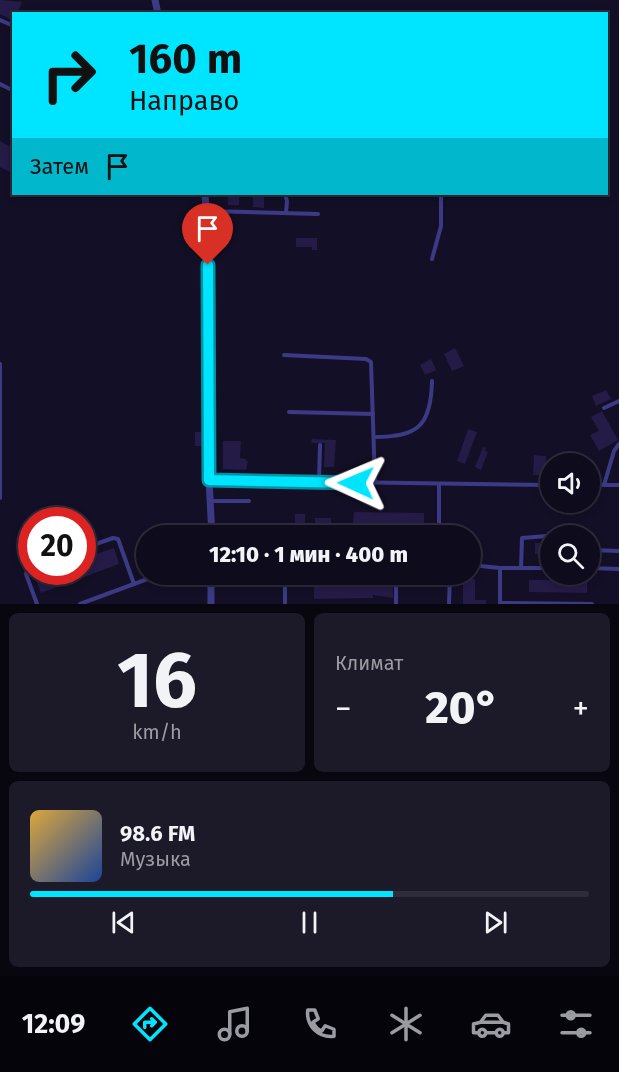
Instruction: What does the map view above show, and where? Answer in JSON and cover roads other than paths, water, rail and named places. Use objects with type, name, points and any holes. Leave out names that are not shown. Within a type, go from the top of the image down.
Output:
[{"type":"street","points":[[206,195],[211,525]]},
{"type":"street","points":[[211,585],[211,604]]},
{"type":"lane","points":[[285,195],[286,213]]},
{"type":"lane","points":[[432,259],[441,226],[441,195]]},
{"type":"lane","points":[[207,210],[318,214]]},
{"type":"lane","points":[[284,355],[369,360],[372,365],[375,483]]},
{"type":"lane","points":[[0,364],[0,498]]},
{"type":"lane","points":[[374,437],[401,436],[420,424],[430,407],[432,381]]},
{"type":"lane","points":[[604,408],[619,401]]},
{"type":"lane","points":[[289,412],[373,414]]},
{"type":"lane","points":[[604,485],[614,451],[619,444]]},
{"type":"lane","points":[[319,482],[320,445]]},
{"type":"lane","points":[[209,480],[540,485]]},
{"type":"lane","points":[[439,484],[439,525]]},
{"type":"lane","points":[[600,485],[619,485]]},
{"type":"lane","points":[[210,501],[249,501]]},
{"type":"lane","points":[[521,568],[522,538],[540,536]]},
{"type":"lane","points":[[80,604],[134,584],[118,539],[113,538],[96,544]]},
{"type":"lane","points":[[600,550],[619,550]]},
{"type":"lane","points":[[481,566],[540,568]]},
{"type":"lane","points":[[500,568],[500,603],[592,604]]},
{"type":"lane","points":[[600,568],[619,568]]},
{"type":"lane","points":[[30,585],[36,604]]},
{"type":"lane","points":[[285,585],[285,604]]},
{"type":"lane","points":[[396,585],[396,604]]},
{"type":"lane","points":[[449,604],[450,585]]}]
